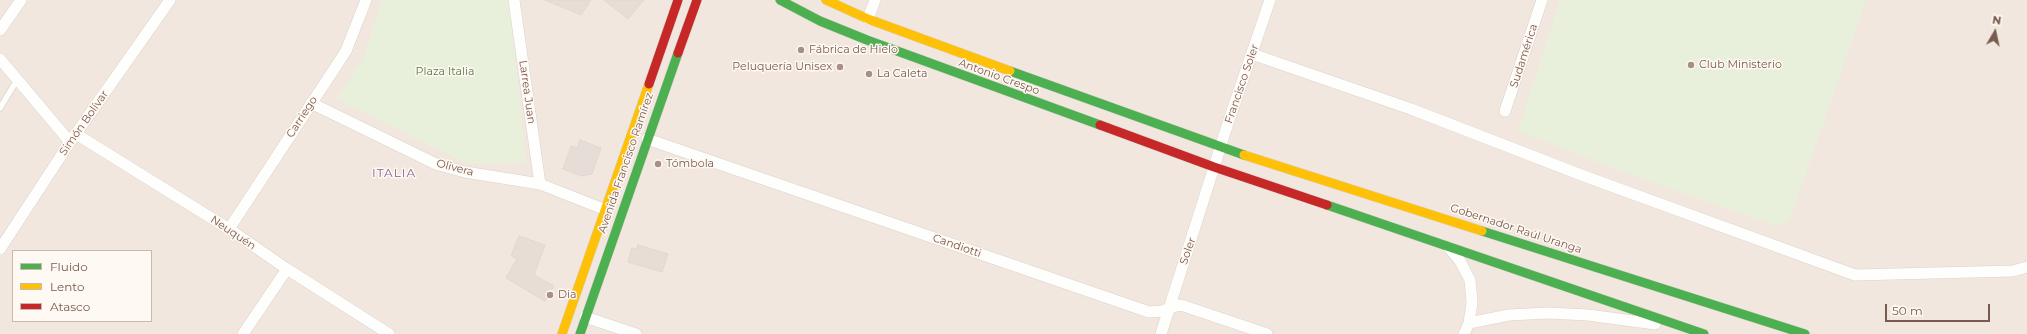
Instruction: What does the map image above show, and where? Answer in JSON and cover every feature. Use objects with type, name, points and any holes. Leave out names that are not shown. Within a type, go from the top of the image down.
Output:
[{"type":"main road","name":"Avenida Francisco Ramírez","points":[[562,334],[678,0]]},
{"type":"main road","name":"Avenida Francisco Ramírez","points":[[580,334],[647,139],[697,0]]},
{"type":"main road","name":"Antonio Crespo","points":[[780,0],[820,21],[866,40],[1214,167]]},
{"type":"main road","name":"Antonio Crespo","points":[[826,0],[868,19],[1220,147]]},
{"type":"main road","name":"Gobernador Raúl Uranga","points":[[1220,147],[1804,334]]},
{"type":"main road","points":[[1214,167],[1700,333]]},
{"type":"street","points":[[0,30],[21,0]]},
{"type":"street","name":"Simón Bolívar","points":[[0,249],[73,138],[170,0]]},
{"type":"street","name":"Carriego","points":[[229,229],[346,51],[366,0]]},
{"type":"street","name":"Larrea Juan","points":[[514,0],[540,184]]},
{"type":"street","points":[[868,19],[875,0]]},
{"type":"street","name":"Francisco Soler","points":[[1214,167],[1270,0]]},
{"type":"street","name":"Sudamérica","points":[[1505,111],[1542,0]]},
{"type":"street","points":[[1252,54],[1411,109],[1584,176],[1855,275],[2013,271],[2027,267]]},
{"type":"street","name":"Neuquén","points":[[0,60],[17,80],[73,138],[229,229],[287,269],[389,334]]},
{"type":"street","name":"Olivera","points":[[312,103],[436,164],[465,172],[540,184],[606,210]]},
{"type":"street","name":"Candiotti","points":[[647,139],[1149,312],[1162,311],[1179,305],[1267,334]]},
{"type":"street","name":"Soler","points":[[1160,334],[1214,167]]},
{"type":"street","points":[[1446,245],[1460,260],[1470,280],[1472,302],[1469,323],[1464,334]]},
{"type":"street","points":[[243,334],[287,269]]},
{"type":"street","points":[[1469,323],[1509,315],[1548,313],[1628,319],[1700,333]]},
{"type":"street","points":[[585,317],[636,334]]},
{"type":"lane","points":[[0,108],[17,80]]},
{"type":"shaded area","points":[[0,0],[2027,0],[2027,334],[0,334]]},
{"type":"green space","name":"Plaza Italia","points":[[382,0],[510,0],[526,162],[468,164],[336,99],[363,59]]},
{"type":"green space","name":"Club Ministerio","points":[[1560,0],[1866,0],[1789,222],[1775,225],[1637,177],[1518,131]]},
{"type":"building","points":[[545,0],[591,0],[581,15]]},
{"type":"building","points":[[604,0],[644,0],[628,19]]},
{"type":"building","points":[[580,140],[601,148],[592,174],[581,176],[563,169],[571,146],[577,148]]},
{"type":"building","points":[[519,236],[545,245],[534,275],[554,286],[545,301],[506,278],[517,259],[511,256]]},
{"type":"building","points":[[638,245],[668,254],[662,272],[628,262],[632,248],[637,249]]},
{"type":"traffic: fast","points":[[780,0],[820,21],[867,40],[1100,125]]},
{"type":"traffic: fast","points":[[580,334],[678,53]]},
{"type":"traffic: fast","points":[[1010,71],[1244,155]]},
{"type":"traffic: fast","points":[[1327,205],[1704,334]]},
{"type":"traffic: fast","points":[[1482,231],[1805,334]]},
{"type":"traffic: slow","points":[[826,0],[868,19],[1010,71]]},
{"type":"traffic: slow","points":[[562,334],[649,84]]},
{"type":"traffic: slow","points":[[1244,155],[1482,231]]},
{"type":"traffic: jam","points":[[649,84],[678,0]]},
{"type":"traffic: jam","points":[[678,53],[697,0]]},
{"type":"traffic: jam","points":[[1100,125],[1214,167],[1327,205]]},
{"type":"place","name":"Fábrica de Hielo","points":[[801,50]]},
{"type":"place","name":"Club Ministerio","points":[[1691,65]]},
{"type":"place","name":"Peluquería Unisex","points":[[840,67]]},
{"type":"place","name":"La Caleta","points":[[869,74]]},
{"type":"place","name":"Tómbola","points":[[658,164]]},
{"type":"place","name":"Dia","points":[[550,295]]},
{"type":"district","name":"ITALIA","points":[[394,173]]}]
